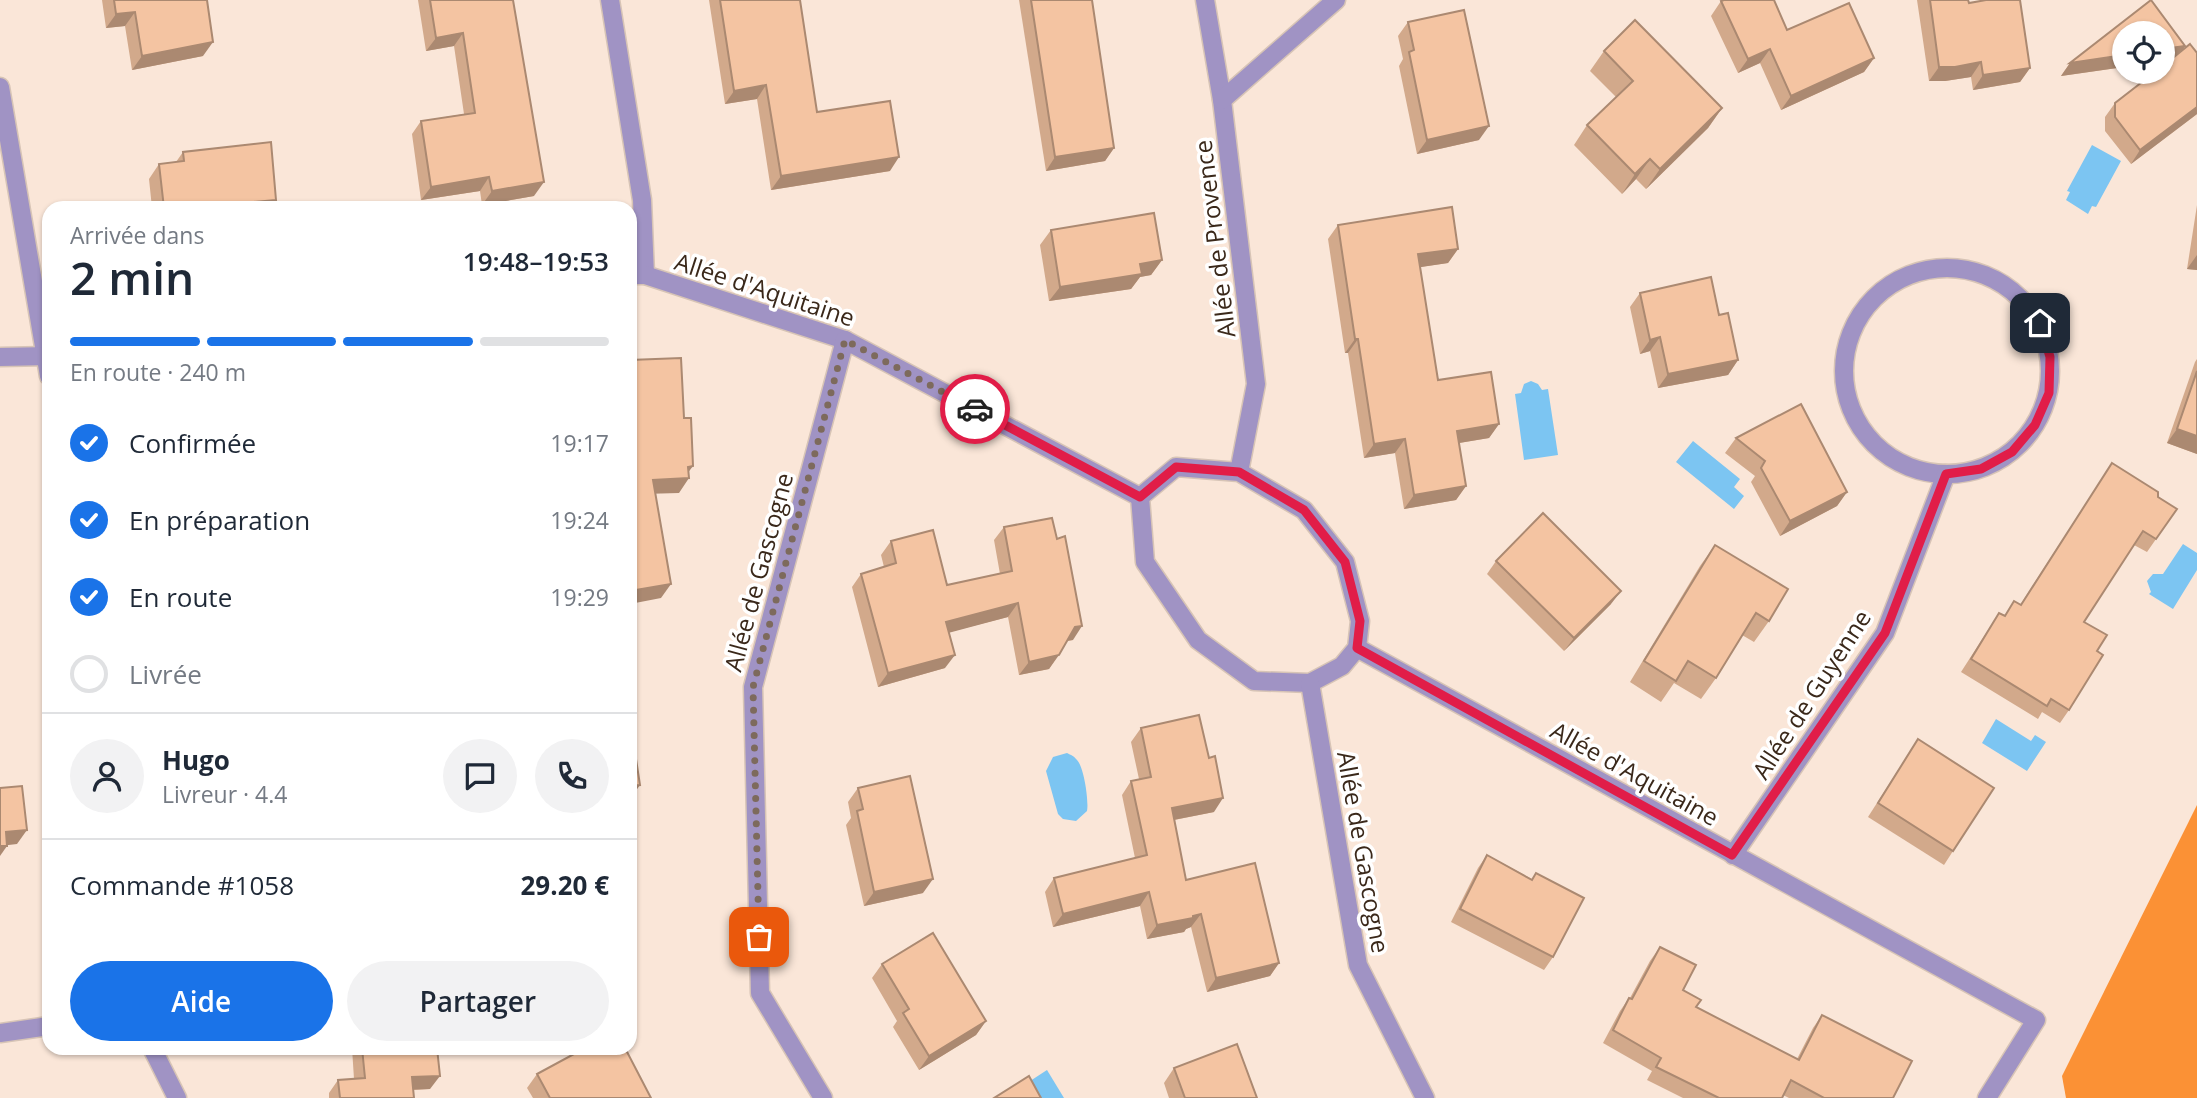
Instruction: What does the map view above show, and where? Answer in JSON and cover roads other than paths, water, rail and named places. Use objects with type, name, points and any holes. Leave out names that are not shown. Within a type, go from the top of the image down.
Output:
[{"type":"street","points":[[610,0],[642,200],[637,275]]},
{"type":"street","name":"Allée de Provence","points":[[1206,0],[1222,100],[1256,384],[1239,472]]},
{"type":"street","points":[[1222,100],[1336,0]]},
{"type":"street","points":[[0,87],[42,322]]},
{"type":"street","points":[[1954,267],[1988,275],[2018,295],[2040,323],[2050,357],[2049,393],[2035,425],[2012,452],[1981,469],[1946,474],[1913,469],[1884,453],[1861,430],[1847,400],[1843,367],[1849,334],[1866,306],[1890,284],[1921,271],[1954,267]]},
{"type":"street","name":"Allée d'Aquitaine","points":[[637,275],[845,340],[1140,497]]},
{"type":"street","name":"Allée de Gascogne","points":[[823,1098],[760,993],[753,687],[845,340]]},
{"type":"street","points":[[0,357],[42,356]]},
{"type":"street","points":[[1176,467],[1239,472],[1304,510],[1345,562],[1360,621],[1357,648],[1342,666],[1310,684],[1254,681],[1198,640],[1145,562],[1140,497],[1176,467]]},
{"type":"street","name":"Allée de Guyenne","points":[[1732,855],[1885,633],[1946,474]]},
{"type":"street","name":"Allée d'Aquitaine","points":[[1357,648],[2036,1020],[1987,1098]]},
{"type":"street","name":"Allée de Gascogne","points":[[1310,684],[1358,965],[1424,1098]]},
{"type":"street","points":[[0,1033],[42,1027]]},
{"type":"street","points":[[156,1055],[177,1098]]},
{"type":"water","points":[[2092,145],[2121,161],[2096,207],[2092,206],[2088,214],[2066,200],[2070,192],[2067,191]]},
{"type":"water","points":[[1531,381],[1538,384],[1542,390],[1548,389],[1558,455],[1524,460],[1515,394],[1521,393],[1524,384]]},
{"type":"water","points":[[1693,441],[1740,479],[1734,487],[1744,496],[1734,509],[1676,462]]},
{"type":"water","points":[[2183,544],[2197,553],[2197,570],[2173,609],[2149,594],[2151,592],[2147,581],[2153,574],[2163,574]]},
{"type":"water","points":[[1996,719],[2031,741],[2035,735],[2046,742],[2027,771],[1982,743]]},
{"type":"water","points":[[1067,753],[1080,764],[1087,792],[1087,811],[1076,821],[1063,819],[1058,814],[1046,771],[1053,757]]},
{"type":"water","points":[[1047,1070],[1064,1098],[1032,1098],[1024,1085]]}]
